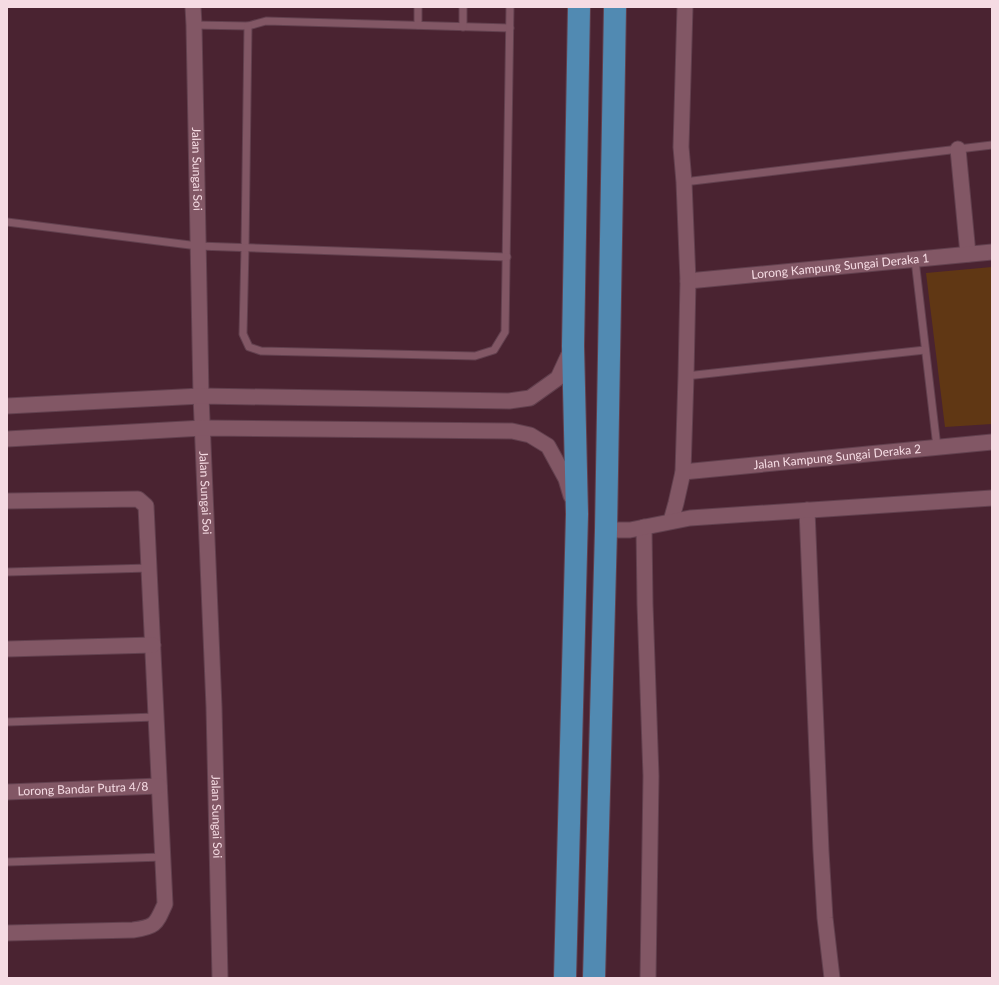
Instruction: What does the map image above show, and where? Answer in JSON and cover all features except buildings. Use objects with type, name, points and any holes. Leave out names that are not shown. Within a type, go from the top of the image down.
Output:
[{"type":"highway","points":[[565,978],[577,514],[573,346],[579,7]]},
{"type":"highway","points":[[594,978],[606,530],[615,7]]},
{"type":"street","name":"Jalan Sungai Soi","points":[[193,7],[201,396],[214,707],[220,978]]},
{"type":"street","points":[[671,521],[684,472],[688,281],[684,182],[681,148],[685,7]]},
{"type":"street","points":[[958,149],[968,254]]},
{"type":"street","name":"Lorong Kampung Sungai Deraka 1","points":[[688,281],[992,252]]},
{"type":"street","points":[[7,406],[201,396],[509,401],[530,398],[558,378],[573,346]]},
{"type":"street","points":[[7,440],[203,428],[512,431],[530,435],[548,446],[566,479],[577,514]]},
{"type":"street","name":"Jalan Kampung Sungai Deraka 2","points":[[684,472],[992,442]]},
{"type":"street","points":[[7,501],[138,498],[146,506],[165,904],[156,922],[146,928],[133,930],[7,933]]},
{"type":"street","points":[[606,530],[630,530],[690,518],[992,498]]},
{"type":"street","points":[[807,510],[821,851],[825,918],[832,978]]},
{"type":"street","points":[[644,527],[651,776],[648,978]]},
{"type":"street","points":[[7,649],[153,645]]},
{"type":"street","name":"Lorong Bandar Putra 4/8","points":[[7,792],[159,786]]},
{"type":"lane","points":[[418,7],[418,25]]},
{"type":"lane","points":[[463,7],[463,26]]},
{"type":"lane","points":[[248,26],[243,334],[249,346],[261,351],[475,356],[494,350],[506,332],[510,7]]},
{"type":"lane","points":[[194,25],[248,26],[266,21],[510,28]]},
{"type":"lane","points":[[684,182],[992,145]]},
{"type":"lane","points":[[7,222],[198,246],[507,257]]},
{"type":"lane","points":[[915,260],[937,447]]},
{"type":"lane","points":[[686,376],[926,350]]},
{"type":"lane","points":[[7,572],[149,568]]},
{"type":"lane","points":[[7,722],[156,717]]},
{"type":"lane","points":[[7,862],[163,857]]},
{"type":"shaded area","points":[[992,267],[992,424],[945,427],[926,273]]}]
